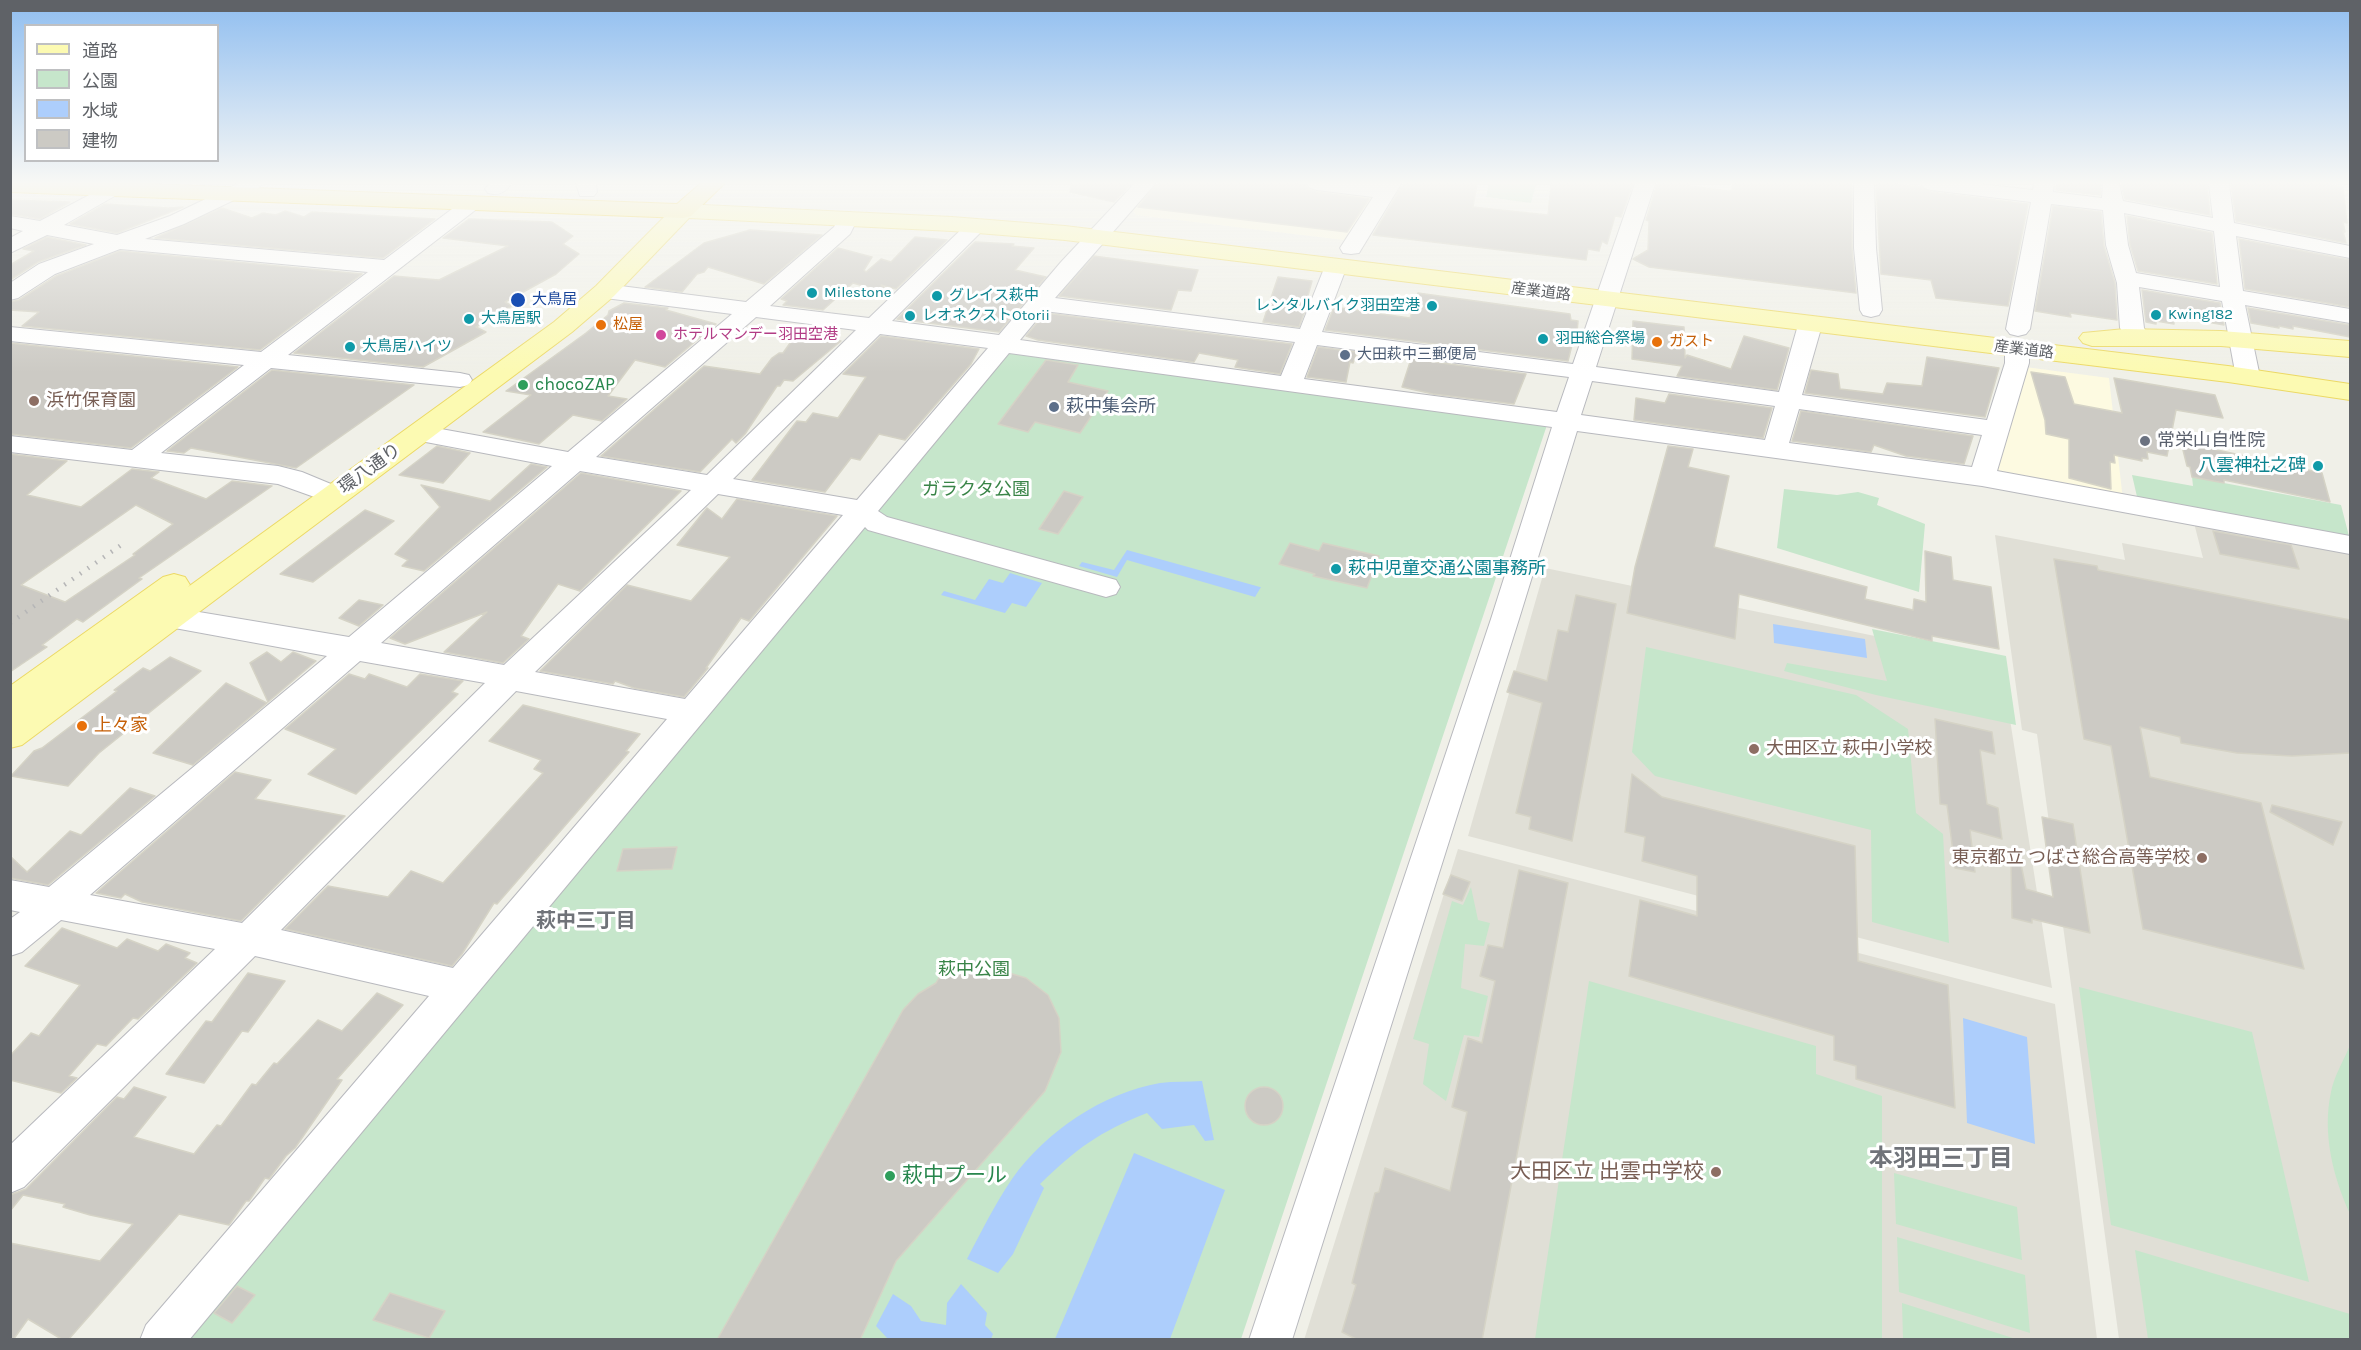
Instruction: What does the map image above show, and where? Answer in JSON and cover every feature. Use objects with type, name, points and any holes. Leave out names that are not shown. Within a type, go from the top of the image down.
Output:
[{"type":"main road","name":"環八通り","points":[[10,735],[169,617],[460,380],[566,299],[626,247]]},
{"type":"main road","name":"環八通り","points":[[10,704],[323,490],[419,433],[511,367],[605,291],[642,247]]},
{"type":"main road","name":"産業道路","points":[[1177,247],[1335,266],[1870,310],[2017,339],[2092,338],[2244,357],[2277,365],[2350,374]]},
{"type":"main road","name":"産業道路","points":[[1342,247],[1609,290],[1810,326],[2244,357],[2272,355],[2350,364]]},
{"type":"main road","points":[[2092,338],[2137,336],[2244,357],[2350,350]]},
{"type":"main road","name":"産業道路","points":[[2244,357],[2350,392]]},
{"type":"main road","points":[[2244,357],[2301,403],[2350,410]]},
{"type":"street","points":[[10,293],[47,270],[108,247]]},
{"type":"street","points":[[164,247],[389,267]]},
{"type":"street","points":[[139,457],[415,247]]},
{"type":"street","points":[[10,941],[575,462],[823,247]]},
{"type":"street","points":[[10,1173],[249,940],[511,678],[712,485],[954,247]]},
{"type":"street","points":[[161,1340],[693,712],[868,514],[1086,247]]},
{"type":"street","points":[[1270,1340],[1624,247]]},
{"type":"street","points":[[1865,247],[1870,310]]},
{"type":"street","points":[[1982,477],[2017,363],[2017,339],[2033,247]]},
{"type":"street","points":[[2118,247],[2127,278],[2132,328],[2137,336]]},
{"type":"street","points":[[2226,247],[2244,357]]},
{"type":"street","points":[[2326,247],[2350,252]]},
{"type":"street","points":[[1290,384],[1335,266]]},
{"type":"street","points":[[2127,278],[2350,316]]},
{"type":"street","points":[[605,291],[874,325],[1006,343],[1018,348],[1982,477],[2350,545]]},
{"type":"street","points":[[1038,303],[1995,429]]},
{"type":"street","points":[[1775,449],[1810,326]]},
{"type":"street","points":[[10,333],[460,380]]},
{"type":"street","points":[[419,433],[868,514],[878,524],[1106,588]]},
{"type":"street","points":[[10,444],[139,457],[278,475],[323,490]]},
{"type":"street","points":[[169,617],[693,712]]},
{"type":"street","points":[[10,895],[249,940],[460,986]]},
{"type":"shaded area","points":[[2025,367],[2109,378],[2123,500],[1993,475]]},
{"type":"shaded area","name":"東京都立 つばさ総合高等学校","points":[[2194,523],[2350,554],[2350,1339],[2119,1339],[2037,734],[2022,730],[1995,535],[2125,560],[2122,543],[2203,558]]},
{"type":"shaded area","name":"大田区立 萩中小学校","points":[[1545,568],[2001,662],[2052,988],[1468,836]]},
{"type":"shaded area","name":"大田区立 出雲中学校","points":[[1458,849],[2055,1004],[2097,1339],[1304,1340]]},
{"type":"green space","name":"萩中公園","points":[[1015,351],[1547,425],[1241,1339],[179,1340],[866,526],[1007,354]]},
{"type":"green space","points":[[2132,475],[2193,486],[2192,477],[2341,505],[2350,540],[2138,501]]},
{"type":"green space","points":[[1784,489],[1837,495],[1858,492],[1879,498],[1877,505],[1925,524],[1919,592],[1777,548]]},
{"type":"green space","points":[[1872,629],[2006,656],[2016,725],[1876,695],[1784,671],[1787,663],[1887,681]]},
{"type":"green space","points":[[1646,647],[1856,695],[1908,729],[1916,813],[1943,834],[1949,943],[1872,922],[1871,830],[1655,776],[1632,752]]},
{"type":"green space","points":[[1471,887],[1478,920],[1490,923],[1484,946],[1465,944],[1461,988],[1488,996],[1479,1037],[1464,1035],[1446,1101],[1423,1084],[1429,1044],[1413,1039],[1452,901],[1463,905]]},
{"type":"green space","points":[[1589,981],[1816,1046],[1816,1074],[1882,1096],[1882,1339],[1535,1339]]},
{"type":"green space","points":[[2079,987],[2252,1032],[2309,1282],[2111,1225]]},
{"type":"green space","points":[[2350,1045],[2350,1214],[2334,1170],[2328,1123],[2332,1086]]},
{"type":"green space","points":[[1894,1173],[2017,1207],[2022,1260],[1896,1224]]},
{"type":"green space","points":[[1897,1237],[2025,1275],[2030,1333],[1899,1292]]},
{"type":"green space","points":[[2135,1250],[2350,1314],[2350,1339],[2148,1339]]},
{"type":"green space","points":[[1902,1303],[2016,1339],[1903,1339]]},
{"type":"water","points":[[1127,550],[1261,587],[1255,597],[1127,560],[1117,577],[1079,566],[1082,562],[1114,570]]},
{"type":"water","points":[[1010,573],[1042,583],[1026,607],[1012,603],[1005,613],[941,595],[944,591],[975,600],[989,579],[1003,583]]},
{"type":"water","points":[[1773,624],[1865,639],[1867,658],[1774,643]]},
{"type":"water","points":[[1963,1018],[2027,1037],[2035,1144],[1967,1123]]},
{"type":"water","points":[[1202,1081],[1214,1140],[1205,1141],[1194,1125],[1162,1129],[1147,1113],[1115,1127],[1077,1151],[1040,1184],[1044,1188],[1013,1254],[998,1273],[967,1259],[1012,1179],[1041,1145],[1059,1130],[1097,1105],[1118,1095],[1165,1082]]},
{"type":"water","points":[[1134,1153],[1225,1190],[1170,1339],[1055,1339]]},
{"type":"water","points":[[961,1284],[987,1313],[985,1325],[993,1334],[991,1339],[888,1339],[876,1326],[893,1294],[911,1306],[921,1321],[946,1325],[947,1303]]},
{"type":"building","points":[[27,247],[80,247],[38,262],[10,280],[10,265],[34,251],[23,249]]},
{"type":"building","points":[[258,247],[398,247],[383,258]]},
{"type":"building","points":[[506,247],[568,247],[579,254],[556,274],[505,302],[512,306],[476,327],[486,332],[423,367],[294,353],[394,276],[439,280]]},
{"type":"building","points":[[699,247],[808,247],[764,284],[708,267],[704,272],[697,274],[682,292],[645,287]]},
{"type":"building","points":[[905,247],[940,247],[896,289],[881,285],[891,294],[853,283],[823,310],[783,305],[787,301],[781,299],[838,248],[872,257],[864,270],[866,272],[881,259],[891,262]]},
{"type":"building","points":[[970,247],[1034,248],[1015,270],[1046,277],[999,332],[897,319]]},
{"type":"building","points":[[1475,247],[1600,247],[1599,251],[1588,249],[1586,260]]},
{"type":"building","points":[[1648,247],[1852,247],[1856,293],[1649,267],[1633,259],[1648,250]]},
{"type":"building","points":[[1880,247],[2020,247],[2008,306],[1936,298],[1931,280],[1881,274]]},
{"type":"building","points":[[2046,247],[2104,247],[2115,283],[2117,320],[2070,313],[2071,317],[2035,311]]},
{"type":"building","points":[[2131,247],[2213,247],[2217,284],[2138,271]]},
{"type":"building","points":[[2240,247],[2281,247],[2350,260],[2350,307],[2245,289]]},
{"type":"building","points":[[120,251],[362,274],[260,350],[22,326],[39,312],[10,310],[10,302],[19,300],[56,276]]},
{"type":"building","points":[[1094,256],[1198,270],[1191,291],[1178,290],[1171,310],[1059,296]]},
{"type":"building","points":[[1278,277],[1312,281],[1306,303],[1308,303],[1299,327],[1263,322]]},
{"type":"building","points":[[2142,290],[2220,303],[2224,325],[2173,316],[2174,324],[2146,322]]},
{"type":"building","points":[[1418,293],[1570,314],[1571,320],[1578,321],[1576,345],[1572,345],[1568,361],[1325,330],[1334,307],[1410,318]]},
{"type":"building","points":[[624,303],[668,308],[666,310],[716,324],[665,367],[635,360],[608,396],[627,399],[602,421],[573,415],[539,444],[483,432],[531,395],[506,391],[586,333],[608,315],[609,311]]},
{"type":"building","points":[[2248,308],[2350,325],[2350,337],[2293,326],[2293,329],[2251,323]]},
{"type":"building","points":[[1045,313],[1292,344],[1280,374],[1235,367],[1238,360],[1199,353],[1194,362],[1038,340],[1026,336]]},
{"type":"building","points":[[1633,321],[1684,327],[1685,358],[1687,355],[1731,369],[1744,336],[1789,348],[1777,390],[1677,376],[1682,366],[1632,359]]},
{"type":"building","points":[[795,336],[841,341],[793,381],[784,380],[780,386],[777,386],[745,434],[736,443],[732,439],[700,472],[601,456],[704,366],[760,374],[772,358],[783,353]]},
{"type":"building","points":[[881,336],[979,349],[971,364],[905,440],[879,434],[860,460],[851,458],[825,492],[752,480],[797,421],[806,422],[813,413],[838,418],[866,377],[843,374]]},
{"type":"building","points":[[10,343],[238,367],[131,448],[10,434]]},
{"type":"building","points":[[1318,347],[1357,352],[1353,363],[1350,362],[1346,382],[1307,377]]},
{"type":"building","points":[[1927,357],[1999,368],[1985,417],[1805,393],[1811,370],[1838,374],[1840,389],[1883,394],[1887,383],[1922,386]]},
{"type":"building","points":[[1411,359],[1526,374],[1514,404],[1433,394],[1402,387]]},
{"type":"building","name":"萩中集会所","points":[[1046,360],[1078,365],[1068,382],[1108,391],[1080,433],[1035,422],[1028,432],[998,424]]},
{"type":"building","points":[[272,370],[414,385],[296,468],[191,448],[184,453],[167,451]]},
{"type":"building","points":[[2031,372],[2065,377],[2074,404],[2122,413],[2114,378],[2215,395],[2223,418],[2176,410],[2167,456],[2147,452],[2148,459],[2142,458],[2142,461],[2114,455],[2115,463],[2110,462],[2111,489],[2069,478],[2069,439],[2046,434],[2045,420]]},
{"type":"building","points":[[1669,394],[1772,408],[1763,438],[1634,420],[1636,398],[1665,403]]},
{"type":"building","points":[[1801,411],[1973,436],[1964,464],[1906,456],[1874,445],[1871,452],[1792,441]]},
{"type":"building","points":[[2181,442],[2322,473],[2330,502],[2224,480],[2224,483],[2192,477]]},
{"type":"building","points":[[437,446],[470,453],[443,483],[399,475]]},
{"type":"building","points":[[1668,446],[1693,449],[1688,467],[1729,476],[1714,547],[1867,587],[1865,599],[1913,610],[1914,599],[1926,602],[1925,551],[1951,557],[1953,580],[1991,587],[1999,649],[1932,636],[1932,641],[1739,594],[1735,639],[1627,613],[1635,567]]},
{"type":"building","points":[[10,454],[67,461],[27,495],[81,507],[132,469],[159,472],[151,478],[206,499],[232,481],[272,486],[139,578],[142,579],[83,622],[77,619],[42,645],[47,647],[10,672]],"holes":[[[136,505],[173,524],[133,554],[135,555],[65,602],[21,585]]]},
{"type":"building","points":[[531,464],[547,467],[424,571],[402,566],[408,560],[395,554],[440,507],[421,485],[490,501]]},
{"type":"building","points":[[581,473],[681,491],[580,591],[558,584],[521,636],[529,639],[503,663],[444,652],[487,612],[405,644],[390,638]]},
{"type":"building","points":[[1064,491],[1083,497],[1058,534],[1039,529]]},
{"type":"building","points":[[737,499],[837,516],[749,621],[741,618],[706,668],[708,668],[684,697],[634,688],[615,681],[613,684],[540,671],[627,585],[691,601],[730,557],[677,545],[707,508],[722,519]]},
{"type":"building","points":[[365,510],[394,521],[313,582],[280,574]]},
{"type":"building","points":[[2213,531],[2291,545],[2299,569],[2220,554]]},
{"type":"building","name":"萩中児童交通公園事務所","points":[[1290,543],[1319,551],[1323,543],[1379,556],[1367,588],[1313,576],[1315,574],[1279,564]]},
{"type":"building","points":[[2054,559],[2097,566],[2098,570],[2350,620],[2350,753],[2292,756],[2237,753],[2181,743],[2180,737],[2140,727],[2150,777],[2261,803],[2304,969],[2143,929],[2111,746],[2084,739]]},
{"type":"building","points":[[1576,595],[1616,604],[1572,841],[1529,829],[1531,817],[1516,813],[1542,703],[1507,692],[1514,671],[1547,681],[1558,630],[1568,632]]},
{"type":"building","points":[[359,600],[383,605],[359,626],[339,618]]},
{"type":"building","points":[[267,652],[281,662],[293,652],[316,661],[268,702],[250,663]]},
{"type":"building","points":[[170,657],[201,671],[99,753],[68,786],[11,776],[34,751],[42,748],[117,691],[114,690],[143,668],[150,671]]},
{"type":"building","points":[[349,674],[365,679],[369,674],[407,687],[420,674],[463,681],[452,692],[458,694],[356,794],[308,774],[336,749],[285,729]]},
{"type":"building","points":[[226,683],[267,703],[193,765],[153,753]]},
{"type":"building","points":[[523,705],[640,734],[626,751],[629,752],[497,904],[494,903],[452,966],[285,929],[328,886],[388,897],[411,871],[443,883],[543,773],[534,769],[541,760],[489,741]]},
{"type":"building","points":[[1935,719],[1992,732],[1995,754],[1980,750],[1987,804],[1998,808],[2002,839],[1970,830],[1975,872],[1955,868],[1947,805],[1940,804]]},
{"type":"building","points":[[235,772],[271,780],[255,799],[345,816],[241,921],[142,902],[125,894],[121,898],[96,893]]},
{"type":"building","points":[[1632,774],[1662,797],[1855,846],[1858,961],[1948,985],[1955,1108],[1856,1079],[1856,1066],[1834,1060],[1834,1036],[1629,976],[1640,900],[1697,916],[1697,876],[1642,861],[1645,837],[1625,832]]},
{"type":"building","points":[[130,788],[155,796],[48,885],[10,878],[10,856],[27,872],[70,831],[81,835]]},
{"type":"building","points":[[2272,805],[2342,822],[2333,845],[2270,812]]},
{"type":"building","points":[[2042,817],[2073,824],[2090,933],[2032,919],[2032,923],[2012,918],[2011,865],[2021,864],[2026,889],[2053,897]]},
{"type":"building","points":[[677,847],[672,869],[617,871],[623,849]]},
{"type":"building","points":[[1519,870],[1568,883],[1482,1340],[1358,1340],[1342,1332],[1356,1285],[1352,1283],[1375,1193],[1379,1192],[1385,1168],[1450,1191],[1467,1112],[1452,1107],[1468,1038],[1482,1043],[1495,981],[1480,976],[1488,945],[1503,948]]},
{"type":"building","points":[[1451,875],[1470,882],[1462,901],[1443,894]]},
{"type":"building","points":[[62,928],[117,948],[127,939],[158,951],[166,944],[190,953],[185,958],[197,963],[138,1019],[133,1018],[106,1046],[97,1044],[69,1076],[77,1078],[61,1093],[10,1080],[10,1056],[31,1033],[39,1036],[80,985],[25,966]]},
{"type":"building","name":"萩中プール","points":[[963,965],[972,971],[999,970],[1026,978],[1048,995],[1059,1018],[1061,1052],[1045,1091],[896,1261],[860,1340],[717,1340],[903,1010],[918,994],[936,983],[941,974],[951,966]]},
{"type":"building","points":[[248,973],[285,981],[248,1032],[242,1031],[204,1083],[166,1074],[206,1021],[212,1022]]},
{"type":"building","points":[[377,993],[403,1005],[337,1079],[342,1080],[295,1148],[269,1179],[265,1178],[229,1225],[179,1214],[68,1340],[63,1340],[28,1319],[13,1340],[10,1340],[10,1243],[100,1261],[133,1224],[90,1215],[63,1207],[65,1204],[23,1195],[10,1211],[10,1195],[26,1189],[117,1097],[124,1099],[134,1087],[166,1097],[134,1137],[194,1154],[217,1125],[221,1126],[252,1084],[256,1085],[274,1063],[277,1064],[318,1020],[342,1031]]},
{"type":"building","points":[[1264,1087],[1277,1093],[1283,1106],[1277,1119],[1264,1125],[1251,1119],[1245,1106],[1251,1093]]},
{"type":"building","points":[[237,1286],[255,1295],[232,1323],[214,1313]]},
{"type":"building","points":[[390,1293],[445,1311],[429,1338],[373,1320]]},
{"type":"railway","points":[[10,623],[124,543]]},
{"type":"place","name":"Milestone","points":[[812,293]]},
{"type":"place","name":"グレイス萩中","points":[[937,296]]},
{"type":"place","name":"大鳥居","points":[[518,300]]},
{"type":"place","name":"レンタルバイク羽田空港","points":[[1432,306]]},
{"type":"place","name":"Kwing182","points":[[2156,315]]},
{"type":"place","name":"レオネクストOtorii","points":[[910,316]]},
{"type":"place","name":"大鳥居駅","points":[[469,319]]},
{"type":"place","name":"松屋","points":[[601,325]]},
{"type":"place","name":"ホテルマンデー羽田空港","points":[[661,335]]},
{"type":"place","name":"羽田総合祭場","points":[[1543,339]]},
{"type":"place","name":"ガスト","points":[[1657,342]]},
{"type":"place","name":"大鳥居ハイツ","points":[[350,347]]},
{"type":"place","name":"大田萩中三郵便局","points":[[1345,355]]},
{"type":"place","name":"chocoZAP","points":[[523,385]]},
{"type":"place","name":"浜竹保育園","points":[[34,401]]},
{"type":"place","name":"萩中集会所","points":[[1054,407]]},
{"type":"place","name":"常栄山自性院","points":[[2145,441]]},
{"type":"place","name":"八雲神社之碑","points":[[2318,466]]},
{"type":"place","name":"萩中児童交通公園事務所","points":[[1336,569]]},
{"type":"place","name":"上々家","points":[[82,726]]},
{"type":"place","name":"大田区立 萩中小学校","points":[[1754,749]]},
{"type":"place","name":"東京都立 つばさ総合高等学校","points":[[2202,858]]},
{"type":"place","name":"大田区立 出雲中学校","points":[[1716,1172]]},
{"type":"place","name":"萩中プール","points":[[890,1176]]},
{"type":"district","name":"萩中三丁目","points":[[586,921]]},
{"type":"district","name":"本羽田三丁目","points":[[1941,1159]]},
{"type":"park label","name":"ガラクタ公園","points":[[976,490]]}]
